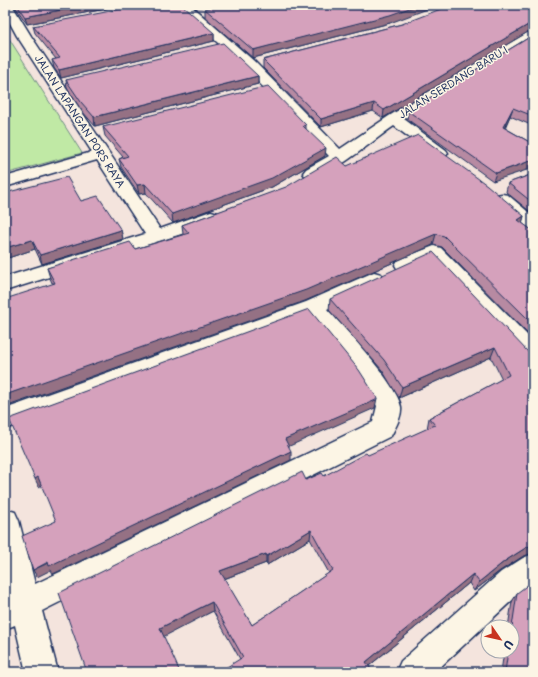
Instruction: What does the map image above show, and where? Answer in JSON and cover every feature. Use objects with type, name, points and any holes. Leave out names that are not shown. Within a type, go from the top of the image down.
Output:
[{"type":"street","name":"JALAN LAPANGAN PORS RAYA","points":[[6,5],[56,85],[96,132],[101,154],[156,237]]},
{"type":"street","points":[[194,10],[250,65],[339,157]]},
{"type":"street","points":[[5,34],[37,28]]},
{"type":"street","name":"JALAN SERDANG BARU I","points":[[299,181],[339,157],[394,119],[533,34]]},
{"type":"street","points":[[212,48],[227,44]]},
{"type":"street","points":[[250,65],[266,61]]},
{"type":"street","points":[[56,85],[73,81]]},
{"type":"street","points":[[257,90],[271,87]]},
{"type":"street","points":[[394,119],[452,162]]},
{"type":"street","points":[[5,182],[101,154]]},
{"type":"street","points":[[511,183],[490,190],[533,225]]},
{"type":"street","points":[[5,284],[156,237],[228,211]]},
{"type":"street","points":[[5,419],[313,307],[434,252],[533,355]]},
{"type":"street","points":[[15,608],[382,429],[389,416],[389,405],[376,383],[313,307]]},
{"type":"street","points":[[5,521],[15,608],[42,672]]},
{"type":"street","points":[[412,672],[511,582],[533,568]]},
{"type":"green space","points":[[8,37],[82,153],[5,174],[5,38]]},
{"type":"building","points":[[17,5],[86,5],[25,17]]},
{"type":"building","points":[[142,5],[182,5],[214,33],[59,70],[52,60],[60,58],[33,26]]},
{"type":"building","points":[[224,5],[418,5],[390,15],[253,50],[205,9]]},
{"type":"building","points":[[451,5],[533,5],[533,22],[384,110],[374,103],[321,119],[263,60],[402,24]]},
{"type":"building","points":[[533,35],[533,116],[513,108],[503,127],[533,144],[533,160],[496,173],[408,111]]},
{"type":"building","points":[[223,43],[258,76],[94,117],[81,102],[66,80]]},
{"type":"building","points":[[268,86],[306,125],[303,126],[326,148],[272,178],[172,214],[145,184],[137,185],[119,159],[128,156],[103,127]]},
{"type":"building","points":[[418,135],[487,185],[524,216],[518,220],[533,231],[533,324],[444,236],[436,234],[306,290],[5,395],[5,299],[55,283],[47,268],[130,242],[135,249],[189,233],[182,225],[286,187],[337,157],[347,166]]},
{"type":"building","points":[[533,174],[533,203],[508,183]]},
{"type":"building","points":[[67,177],[81,201],[98,196],[121,230],[40,255],[32,240],[5,248],[5,193]]},
{"type":"building","points":[[433,252],[528,352],[533,353],[533,545],[527,547],[505,561],[479,582],[473,574],[366,662],[373,672],[219,672],[243,657],[212,602],[160,628],[180,672],[87,672],[59,593],[302,472],[306,480],[322,473],[324,476],[366,453],[368,455],[435,425],[429,418],[509,375],[495,347],[402,387],[384,360],[330,299]],"holes":[[[311,530],[333,570],[252,625],[220,571],[266,554],[267,556]]]},
{"type":"building","points":[[309,309],[359,370],[377,398],[376,400],[285,439],[291,451],[49,566],[48,562],[33,570],[22,536],[56,521],[38,477],[35,479],[9,419]]},
{"type":"building","points":[[533,581],[533,672],[505,672],[507,659],[520,659],[520,619],[513,619],[517,593]]}]
